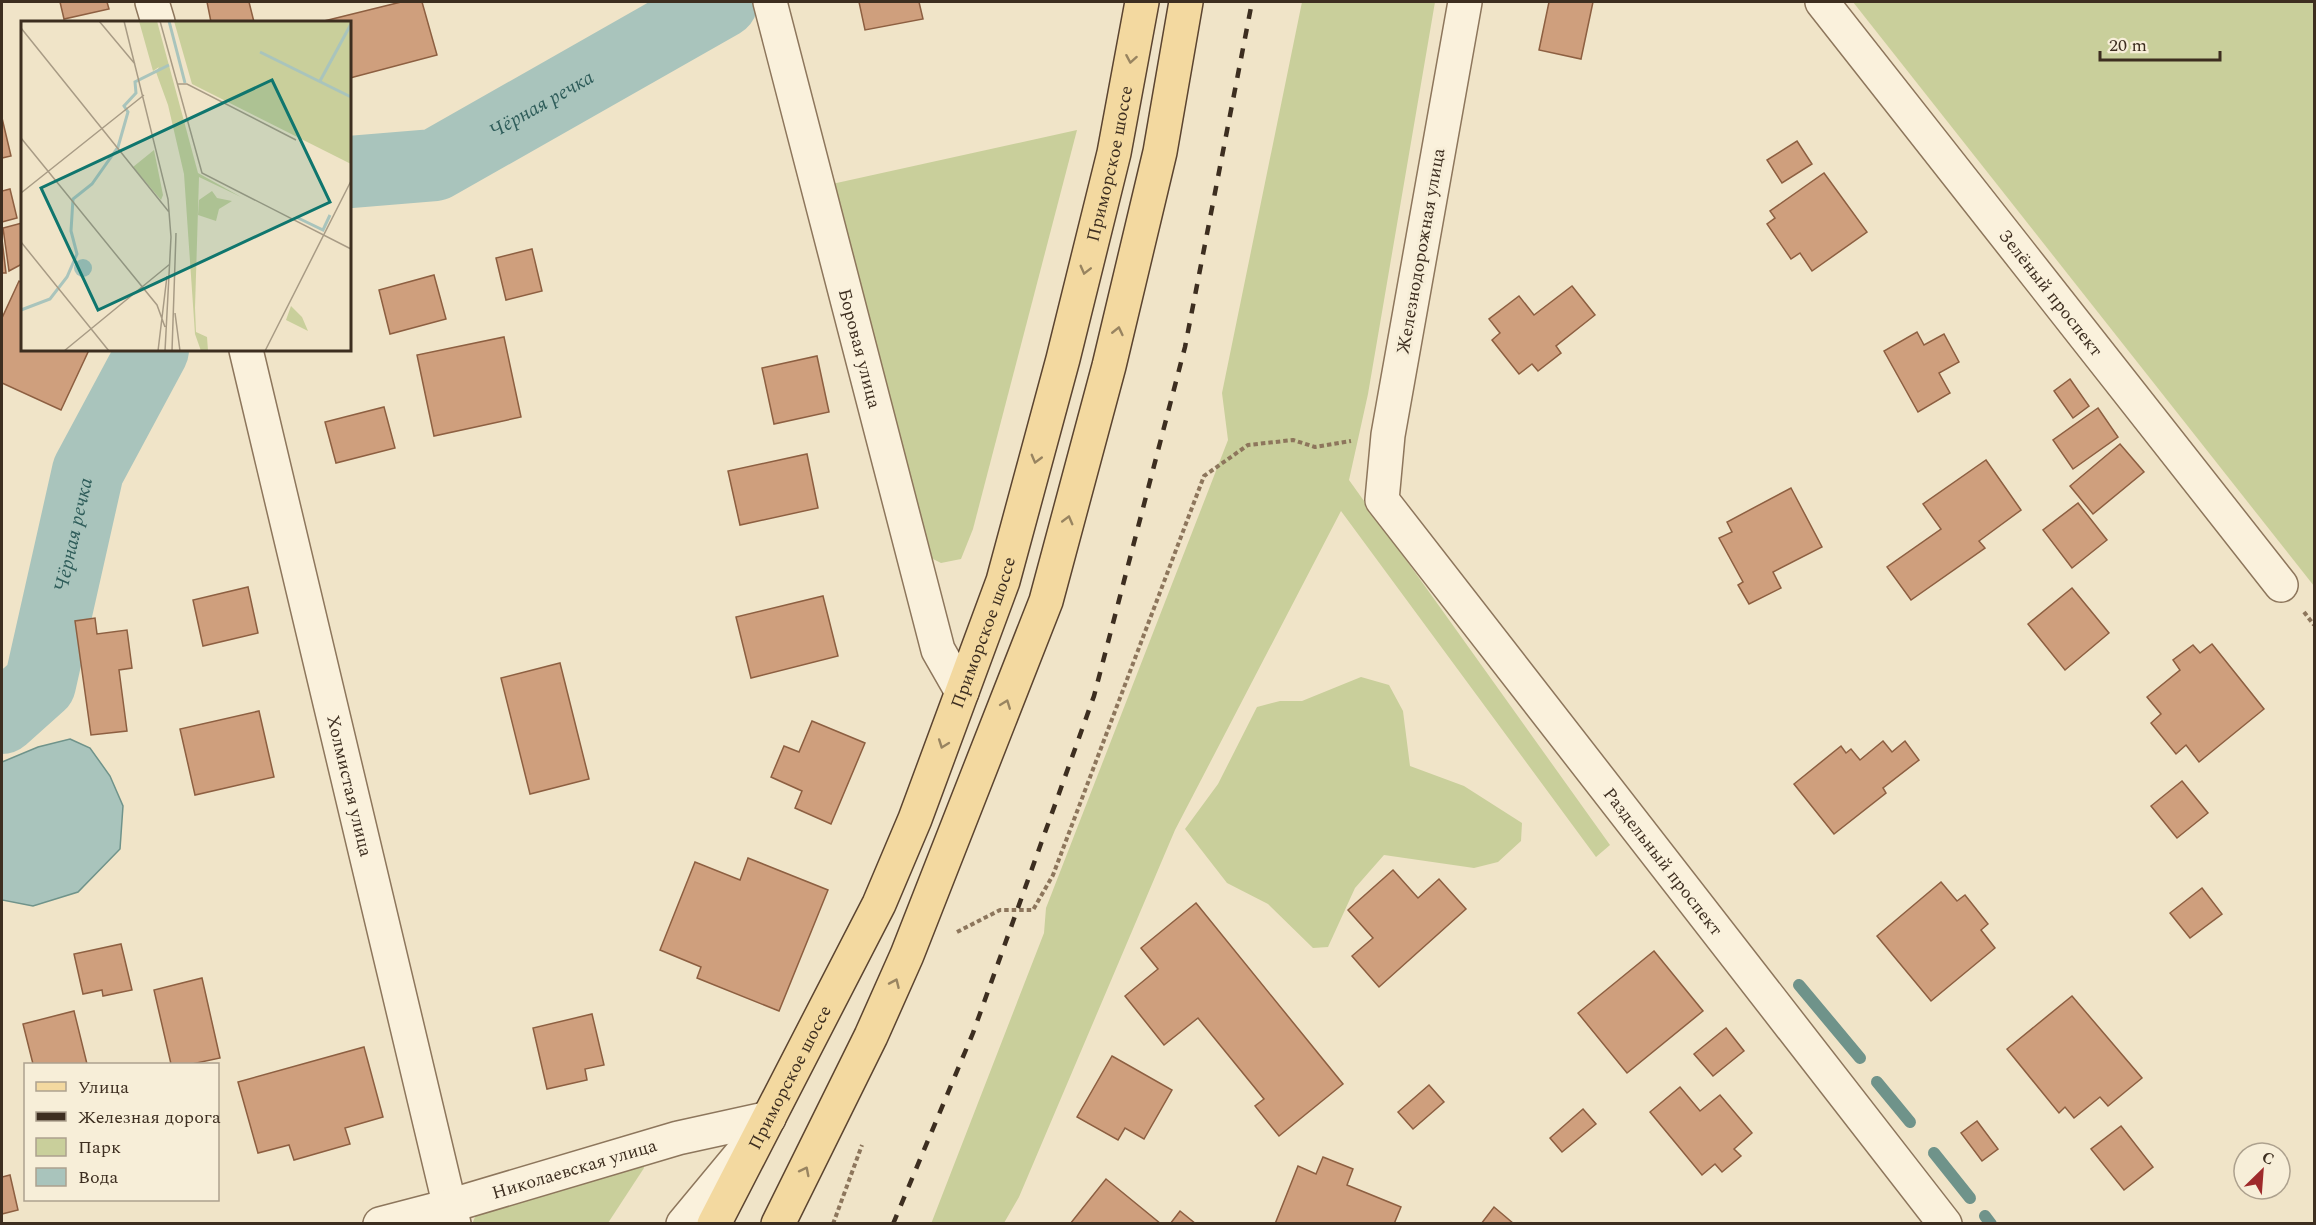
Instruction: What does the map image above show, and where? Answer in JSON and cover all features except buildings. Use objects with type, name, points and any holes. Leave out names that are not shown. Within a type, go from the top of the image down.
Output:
[{"type":"main road","name":"Приморское шоссе","points":[[714,1224],[879,904],[915,819],[1003,581],[1063,359],[1114,153],[1142,2]]},
{"type":"main road","points":[[778,1224],[871,1036],[907,955],[1046,601],[1109,366],[1160,152],[1186,2]]},
{"type":"street","points":[[152,2],[158,21]]},
{"type":"street","name":"Боровая улица","points":[[770,2],[938,650],[962,692]]},
{"type":"street","name":"Железнодорожная улица","points":[[1382,500],[1388,435],[1466,2]]},
{"type":"street","name":"Зелёный проспект","points":[[1822,2],[2281,585]]},
{"type":"street","name":"Холмистая улица","points":[[246,351],[452,1215]]},
{"type":"street","name":"Раздельный проспект","points":[[1382,500],[1945,1224]]},
{"type":"street","points":[[683,1224],[770,1118]]},
{"type":"street","name":"Николаевская улица","points":[[380,1224],[452,1215],[678,1138],[770,1118]]},
{"type":"path","points":[[951,935],[1000,910],[1033,910],[1057,864],[1204,476],[1248,445],[1293,440],[1315,447]]},
{"type":"green space","points":[[1302,2],[1435,2],[1368,394],[1349,480],[1610,845],[1596,857],[1341,511],[1175,830],[1019,1197],[1004,1223],[931,1224],[1044,933],[1046,908],[1228,440],[1222,393]]},
{"type":"green space","points":[[1853,2],[2314,2],[2314,586]]},
{"type":"green space","points":[[1077,130],[973,529],[961,559],[941,563],[921,553],[832,184]]},
{"type":"green space","points":[[1361,677],[1389,685],[1403,711],[1410,766],[1464,786],[1522,823],[1521,841],[1498,862],[1474,868],[1384,855],[1355,888],[1328,947],[1313,948],[1268,904],[1227,883],[1185,829],[1218,784],[1257,707],[1280,701],[1302,701]]},
{"type":"green space","points":[[644,1162],[644,1168],[608,1223],[472,1224],[478,1210]]},
{"type":"water","points":[[70,739],[90,748],[110,776],[123,806],[120,849],[78,892],[33,906],[2,900],[2,762],[38,747]]},
{"type":"waterway","name":"Чёрная речка","points":[[351,172],[435,165],[722,2]]},
{"type":"waterway","name":"Чёрная речка","points":[[2,718],[40,684],[88,471],[152,351]]},
{"type":"waterway","points":[[1799,985],[1860,1058]]},
{"type":"waterway","points":[[1877,1082],[1910,1122]]},
{"type":"waterway","points":[[1934,1153],[1970,1198]]},
{"type":"waterway","points":[[1985,1216],[1991,1224]]},
{"type":"railway","points":[[893,1224],[973,1033],[1094,696],[1185,347],[1252,2]]}]
